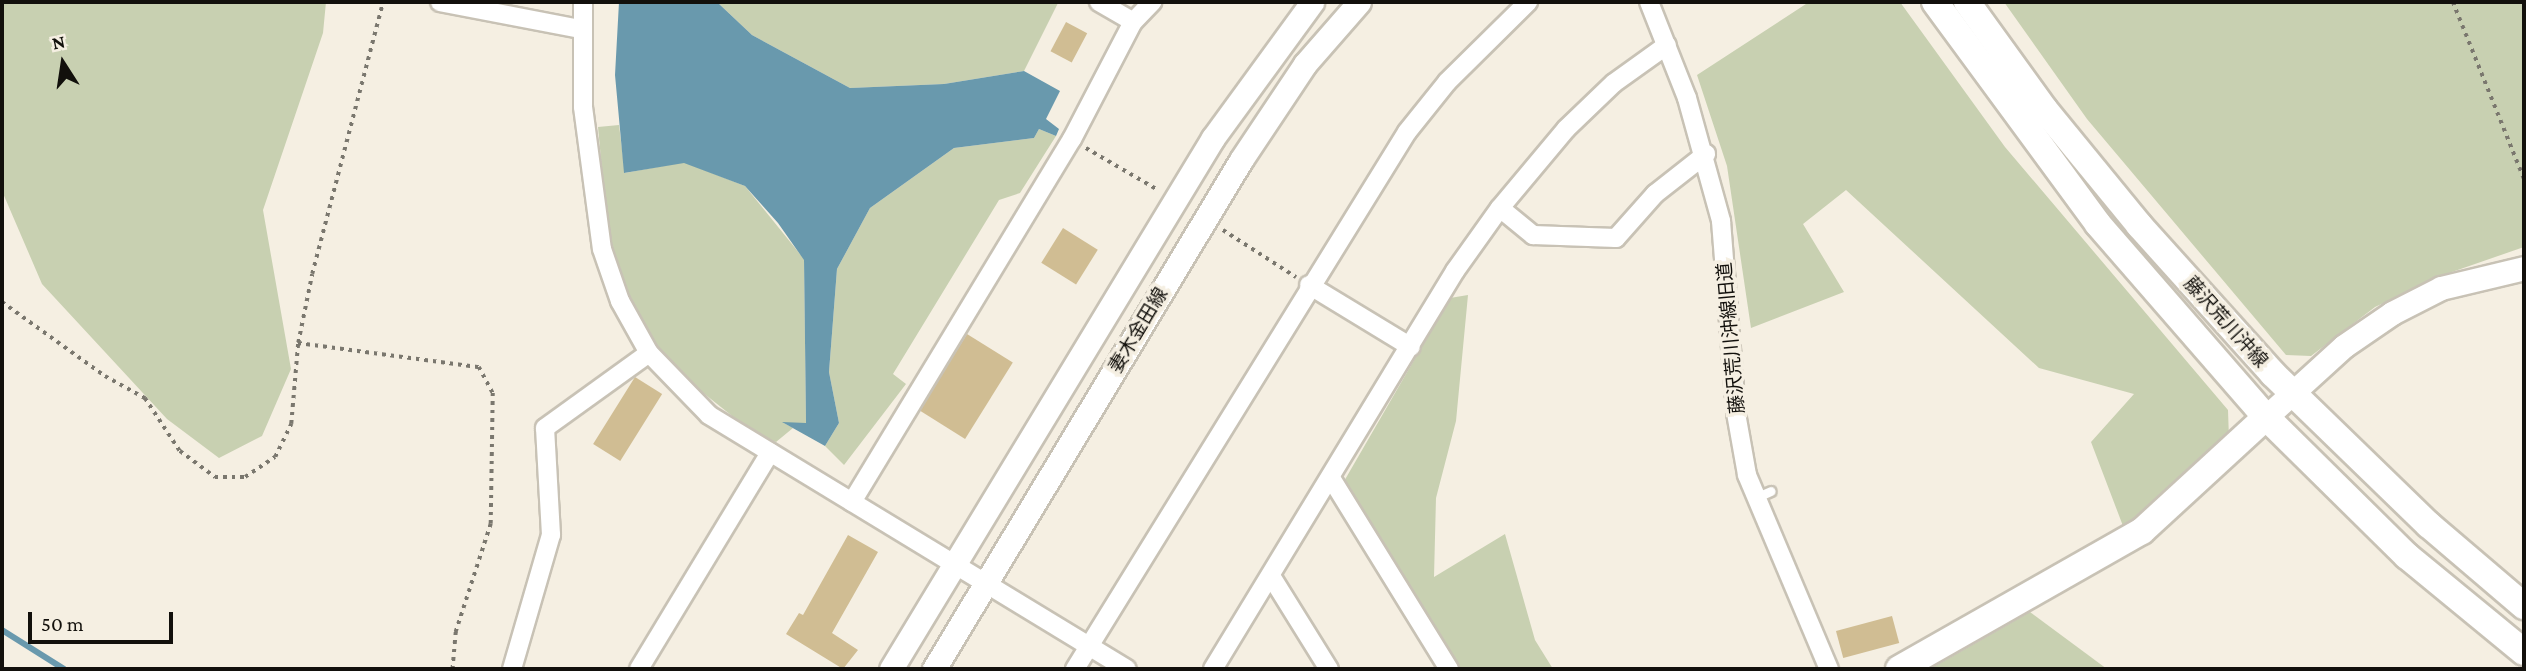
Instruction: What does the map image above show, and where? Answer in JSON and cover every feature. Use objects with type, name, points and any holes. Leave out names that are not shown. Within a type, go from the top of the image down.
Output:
[{"type":"main road","name":"藤沢荒川沖線","points":[[1935,2],[2098,223],[2266,417],[2407,556],[2524,652]]},
{"type":"main road","name":"藤沢荒川沖線","points":[[1967,2],[2045,110],[2130,215],[2291,393],[2524,606]]},
{"type":"main road","points":[[1899,669],[2142,531],[2266,417]]},
{"type":"street","points":[[440,2],[477,5],[580,29]]},
{"type":"street","points":[[583,2],[580,29],[588,154],[602,248],[620,301],[649,354],[709,415],[1127,669]]},
{"type":"street","points":[[1099,2],[1133,22]]},
{"type":"street","points":[[852,502],[1072,139],[1133,22],[1152,2]]},
{"type":"street","name":"妻木金田線","points":[[891,669],[1213,138],[1312,2]]},
{"type":"street","name":"妻木金田線","points":[[934,669],[1241,160],[1306,64],[1359,2]]},
{"type":"street","points":[[1075,669],[1309,285],[1407,132],[1447,82],[1528,2]]},
{"type":"street","name":"藤沢荒川沖線旧道","points":[[1649,2],[1706,155],[1721,221],[1736,413],[1763,494],[1829,669]]},
{"type":"street","points":[[1213,669],[1500,208],[1566,129],[1614,83],[1667,45]]},
{"type":"street","points":[[1500,208],[1532,235],[1616,237],[1655,194],[1706,155]]},
{"type":"street","points":[[2266,417],[2344,346],[2392,313],[2441,288],[2524,268]]},
{"type":"street","points":[[1309,285],[1411,347]]},
{"type":"street","points":[[512,669],[551,535],[545,428],[649,354]]},
{"type":"street","points":[[639,669],[770,453]]},
{"type":"street","points":[[1331,478],[1444,667]]},
{"type":"street","points":[[1271,576],[1329,669]]},
{"type":"path","points":[[2,302],[105,376],[145,398],[180,451],[215,477],[245,477],[275,457],[291,424],[298,343],[336,170],[383,2]]},
{"type":"path","points":[[2453,2],[2524,179]]},
{"type":"path","points":[[1072,139],[1161,192]]},
{"type":"path","points":[[1221,229],[1309,285]]},
{"type":"path","points":[[298,343],[479,367],[492,393],[491,524],[456,632],[453,669]]},
{"type":"green space","points":[[2,2],[326,2],[323,33],[263,210],[291,369],[262,436],[219,458],[167,419],[42,284],[2,191]]},
{"type":"green space","points":[[717,2],[1058,3],[1024,71],[944,84],[850,88],[752,35]]},
{"type":"green space","points":[[1809,2],[1900,2],[2005,147],[2228,410],[2229,439],[2149,511],[2123,526],[2091,442],[2134,394],[2039,368],[1846,190],[1803,224],[1844,292],[1751,328],[1727,166],[1697,75]]},
{"type":"green space","points":[[2004,2],[2524,2],[2524,247],[2449,273],[2375,307],[2311,356],[2286,355],[2087,119]]},
{"type":"green space","points":[[619,125],[625,173],[684,162],[745,186],[804,259],[806,423],[784,423],[793,428],[776,442],[756,435],[677,372],[637,320],[613,259],[598,127]]},
{"type":"green space","points":[[1039,129],[1056,136],[1020,193],[999,200],[893,374],[906,384],[844,465],[825,446],[839,423],[829,372],[837,269],[870,208],[954,148],[1034,138]]},
{"type":"green space","points":[[1468,295],[1456,421],[1436,498],[1434,577],[1505,534],[1535,640],[1553,669],[1458,669],[1343,483],[1450,298]]},
{"type":"green space","points":[[2030,612],[2107,669],[1930,669]]},
{"type":"water","points":[[619,2],[717,2],[752,35],[850,88],[944,84],[1024,71],[1060,91],[1046,119],[1059,129],[1056,136],[1039,129],[1034,138],[954,148],[870,208],[837,269],[829,372],[839,423],[825,446],[782,422],[806,423],[804,260],[778,223],[745,186],[684,163],[624,173],[615,75]]},
{"type":"building","points":[[1066,22],[1087,33],[1072,62],[1051,51]]},
{"type":"building","points":[[1063,228],[1098,250],[1076,284],[1041,263]]},
{"type":"building","points":[[967,334],[1013,363],[965,439],[919,410]]},
{"type":"building","points":[[635,377],[662,394],[620,461],[593,444]]},
{"type":"building","points":[[848,535],[878,552],[832,633],[858,650],[843,669],[786,634],[799,613],[803,615]]},
{"type":"building","points":[[1892,616],[1899,643],[1843,658],[1836,631]]},
{"type":"waterway","points":[[2,630],[64,669]]}]
